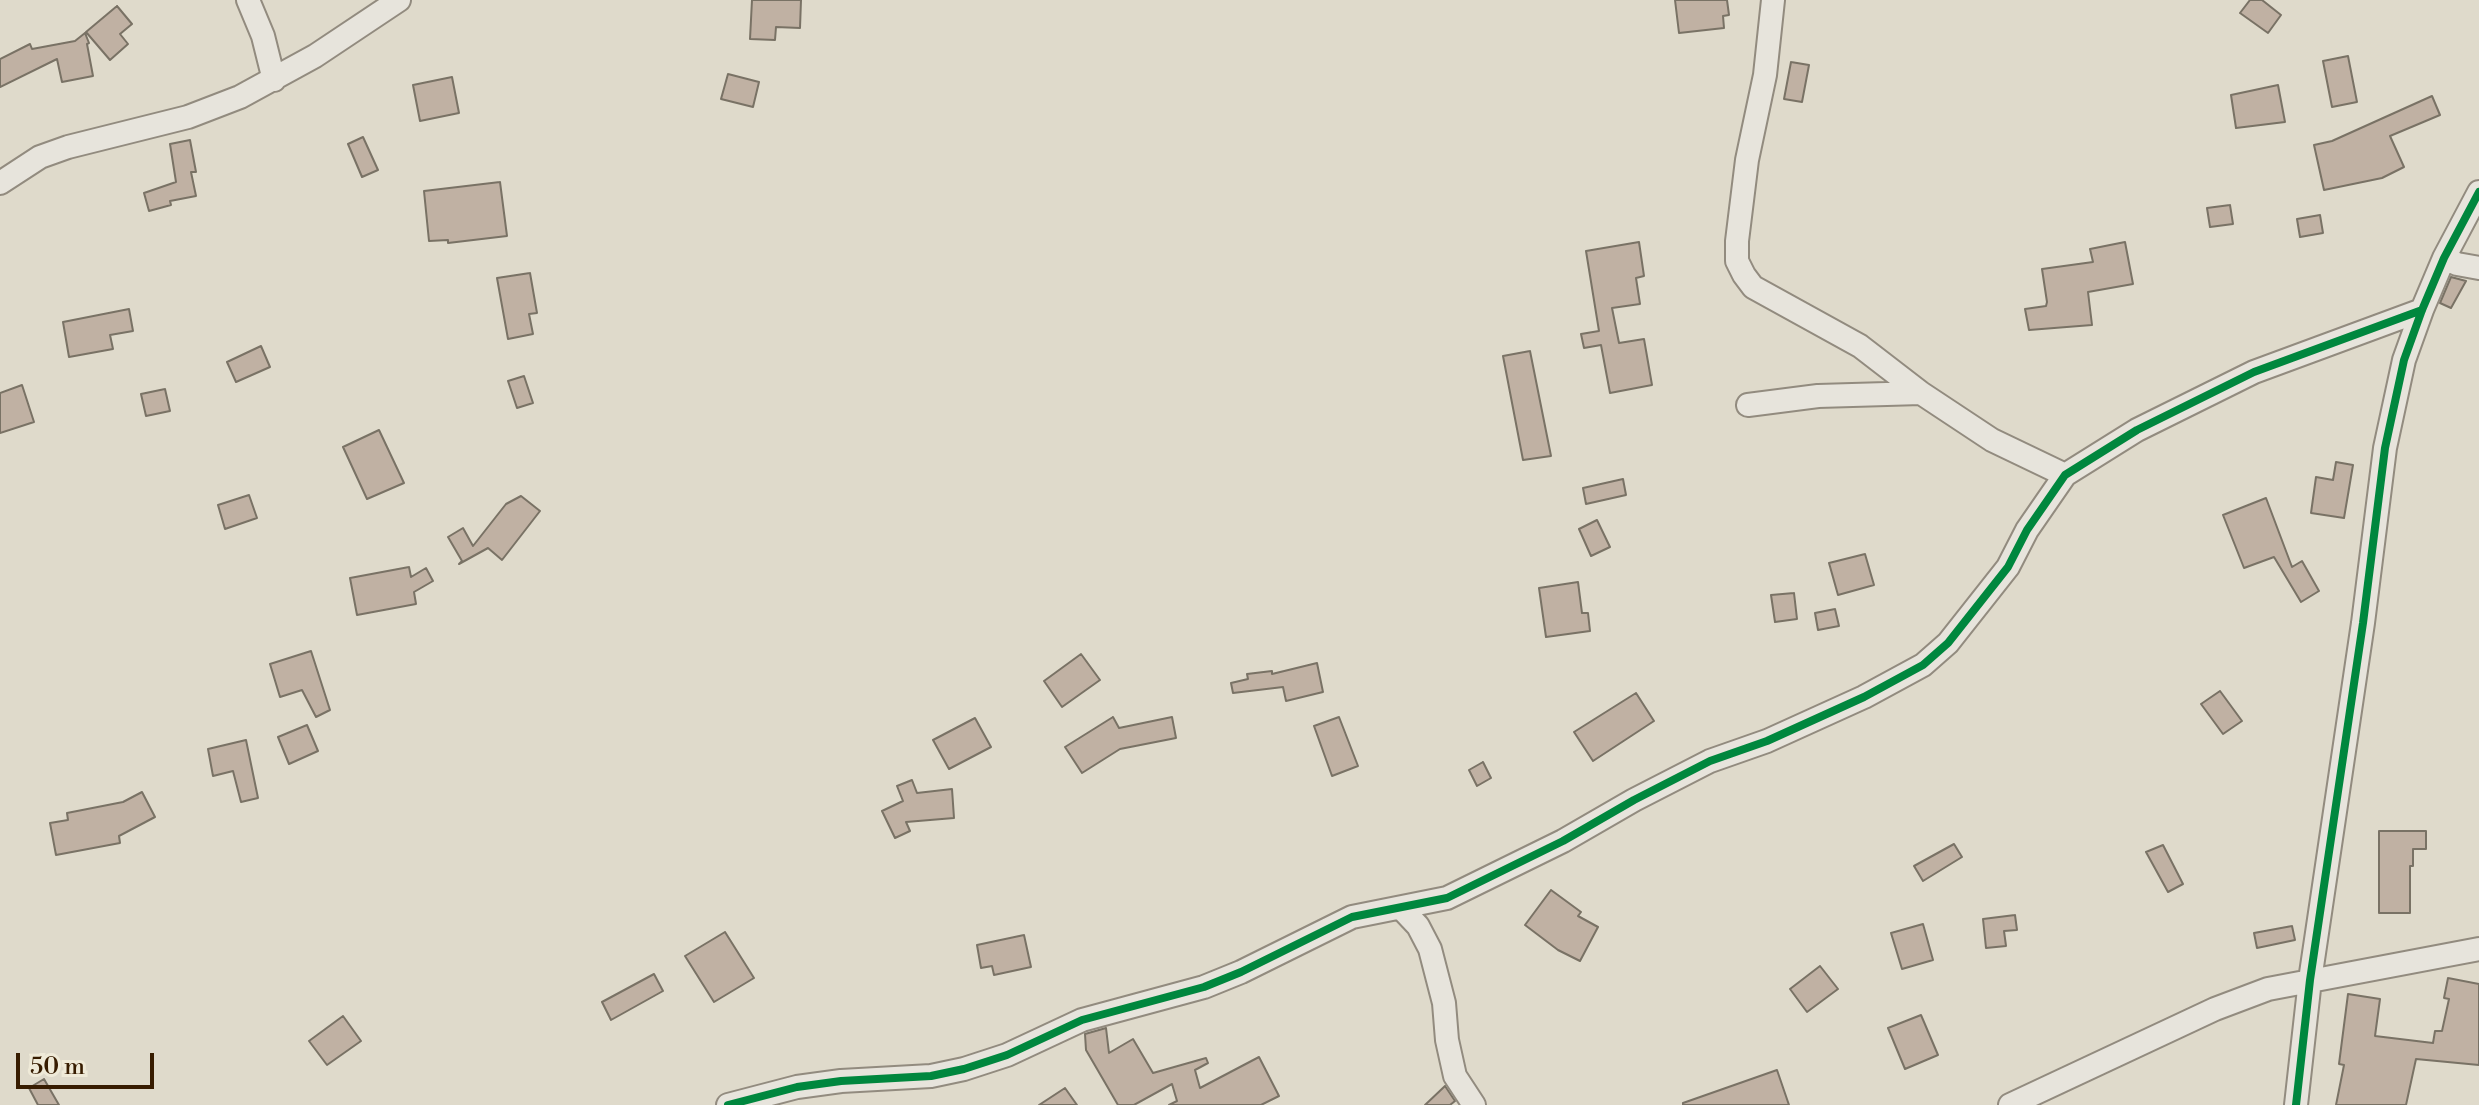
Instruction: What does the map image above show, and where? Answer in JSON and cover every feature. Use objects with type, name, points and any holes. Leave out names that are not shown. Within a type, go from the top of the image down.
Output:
[{"type":"street","points":[[248,0],[263,36],[274,80]]},
{"type":"street","points":[[0,183],[40,157],[188,117],[274,80],[399,0]]},
{"type":"street","points":[[1773,0],[1765,75],[1747,160],[1737,261],[1753,287],[1860,346],[1921,393],[1992,440],[2065,475]]},
{"type":"street","points":[[2296,1105],[2310,980],[2363,623],[2385,448],[2404,360],[2422,310],[2444,258],[2479,192]]},
{"type":"street","points":[[2444,258],[2479,268]]},
{"type":"street","points":[[728,1105],[797,1087],[931,1076],[964,1069],[1007,1055],[1082,1020],[1204,987],[1352,917],[1447,898],[1563,841],[1710,761],[1767,741],[1864,697],[1923,665],[1948,643],[2008,567],[2027,530],[2065,475],[2137,430],[2254,372],[2422,310]]},
{"type":"street","points":[[1748,405],[1818,396],[1921,393]]},
{"type":"street","points":[[1401,908],[1418,926],[1430,949],[1444,1003],[1447,1040],[1455,1076],[1474,1105]]},
{"type":"street","points":[[2010,1105],[2215,1009],[2268,989],[2479,949]]},
{"type":"building","points":[[752,0],[801,0],[800,28],[776,27],[775,40],[750,39]]},
{"type":"building","points":[[1675,0],[1727,0],[1729,15],[1723,16],[1724,28],[1679,33]]},
{"type":"building","points":[[2250,0],[2262,0],[2281,15],[2268,33],[2240,13]]},
{"type":"building","points":[[117,6],[132,24],[120,34],[128,44],[110,60],[86,32]]},
{"type":"building","points":[[85,33],[93,76],[62,82],[57,59],[0,87],[0,59],[30,44],[32,49],[75,41]]},
{"type":"building","points":[[2348,56],[2357,102],[2332,107],[2323,61]]},
{"type":"building","points":[[1791,62],[1809,65],[1802,102],[1784,99]]},
{"type":"building","points":[[728,74],[759,82],[753,107],[721,99]]},
{"type":"building","points":[[452,77],[459,113],[420,121],[413,85]]},
{"type":"building","points":[[2278,85],[2285,122],[2236,128],[2231,95]]},
{"type":"building","points":[[2432,96],[2440,115],[2390,136],[2404,167],[2382,178],[2324,190],[2314,145],[2332,141]]},
{"type":"building","points":[[363,137],[378,170],[362,177],[348,144]]},
{"type":"building","points":[[190,140],[196,172],[191,172],[196,196],[170,201],[171,205],[149,211],[144,193],[176,182],[170,144]]},
{"type":"building","points":[[500,182],[507,236],[448,243],[448,240],[429,241],[424,191]]},
{"type":"building","points":[[2230,205],[2233,224],[2210,227],[2207,208]]},
{"type":"building","points":[[2320,215],[2323,233],[2300,237],[2297,219]]},
{"type":"building","points":[[1639,242],[1644,276],[1636,278],[1640,304],[1612,308],[1619,343],[1644,339],[1652,385],[1610,393],[1601,345],[1584,348],[1581,334],[1599,331],[1586,251]]},
{"type":"building","points":[[2125,242],[2133,284],[2088,292],[2092,325],[2029,330],[2025,309],[2046,306],[2047,302],[2042,269],[2093,262],[2090,249]]},
{"type":"building","points":[[530,273],[537,313],[529,314],[533,334],[508,339],[497,278]]},
{"type":"building","points":[[2451,277],[2466,281],[2451,308],[2440,303]]},
{"type":"building","points":[[129,309],[133,331],[110,335],[113,349],[69,357],[63,322]]},
{"type":"building","points":[[261,346],[270,367],[236,382],[227,362]]},
{"type":"building","points":[[1530,351],[1551,456],[1523,460],[1503,356]]},
{"type":"building","points":[[524,376],[533,403],[517,408],[508,381]]},
{"type":"building","points":[[22,385],[34,422],[0,433],[0,393]]},
{"type":"building","points":[[165,389],[170,411],[146,416],[141,394]]},
{"type":"building","points":[[379,430],[404,483],[367,499],[343,447]]},
{"type":"building","points":[[2336,462],[2353,465],[2344,518],[2311,513],[2316,477],[2333,480]]},
{"type":"building","points":[[1623,479],[1626,495],[1586,504],[1583,488]]},
{"type":"building","points":[[249,495],[257,518],[225,529],[218,505]]},
{"type":"building","points":[[521,496],[540,511],[502,560],[488,548],[459,564],[462,561],[448,537],[463,528],[473,546],[506,504]]},
{"type":"building","points":[[2266,498],[2292,567],[2302,561],[2319,591],[2301,602],[2274,557],[2244,568],[2223,515]]},
{"type":"building","points":[[1597,520],[1610,547],[1591,556],[1579,529]]},
{"type":"building","points":[[1865,554],[1874,585],[1838,595],[1829,563]]},
{"type":"building","points":[[409,567],[411,577],[426,568],[433,581],[414,592],[416,604],[357,615],[350,578]]},
{"type":"building","points":[[1578,582],[1582,613],[1588,613],[1590,631],[1546,637],[1539,588]]},
{"type":"building","points":[[1794,593],[1797,619],[1775,622],[1771,595]]},
{"type":"building","points":[[1835,609],[1839,626],[1818,630],[1815,613]]},
{"type":"building","points":[[311,651],[330,710],[316,717],[302,690],[280,697],[270,664]]},
{"type":"building","points":[[1081,654],[1100,680],[1062,707],[1044,681]]},
{"type":"building","points":[[1317,663],[1323,692],[1286,701],[1283,687],[1233,693],[1231,683],[1248,679],[1247,674],[1272,671],[1272,674]]},
{"type":"building","points":[[2220,691],[2242,721],[2223,734],[2201,704]]},
{"type":"building","points":[[1636,693],[1654,721],[1593,761],[1574,732]]},
{"type":"building","points":[[1113,717],[1119,728],[1172,717],[1176,738],[1120,749],[1082,773],[1065,747]]},
{"type":"building","points":[[1339,717],[1358,766],[1332,776],[1314,726]]},
{"type":"building","points":[[975,718],[991,747],[949,769],[933,740]]},
{"type":"building","points":[[307,725],[318,751],[289,764],[278,737]]},
{"type":"building","points":[[246,740],[258,798],[241,802],[233,771],[213,776],[208,749]]},
{"type":"building","points":[[1483,762],[1491,778],[1477,786],[1469,770]]},
{"type":"building","points":[[912,780],[917,793],[952,789],[954,818],[906,822],[910,831],[895,838],[882,811],[903,801],[897,786]]},
{"type":"building","points":[[142,792],[155,817],[119,836],[120,843],[56,855],[50,823],[68,820],[67,813],[123,802]]},
{"type":"building","points":[[2379,831],[2426,831],[2426,849],[2413,849],[2410,913],[2379,913]]},
{"type":"building","points":[[1954,844],[1962,857],[1923,881],[1914,866]]},
{"type":"building","points":[[2163,845],[2183,884],[2168,892],[2146,852]]},
{"type":"building","points":[[1551,890],[1581,912],[1578,916],[1598,927],[1580,961],[1558,950],[1525,925]]},
{"type":"building","points":[[2015,915],[2017,930],[2004,931],[2006,946],[1986,948],[1983,919]]},
{"type":"building","points":[[1923,924],[1933,960],[1902,969],[1891,933]]},
{"type":"building","points":[[2292,926],[2295,940],[2257,948],[2254,933]]},
{"type":"building","points":[[725,932],[754,978],[714,1002],[685,956]]},
{"type":"building","points":[[1024,935],[1031,967],[994,975],[992,966],[981,968],[977,945]]},
{"type":"building","points":[[1820,966],[1838,989],[1807,1012],[1790,989]]},
{"type":"building","points":[[654,974],[663,991],[611,1020],[602,1002]]},
{"type":"building","points":[[2448,978],[2479,984],[2479,1065],[2416,1059],[2406,1105],[2336,1105],[2344,1065],[2339,1064],[2348,994],[2380,999],[2375,1036],[2433,1043],[2435,1031],[2442,1031],[2449,999],[2444,998]]},
{"type":"building","points":[[1921,1015],[1938,1055],[1905,1069],[1888,1028]]},
{"type":"building","points":[[343,1016],[361,1041],[327,1065],[309,1041]]},
{"type":"building","points":[[1106,1028],[1109,1053],[1133,1039],[1153,1073],[1206,1058],[1208,1063],[1195,1070],[1200,1088],[1259,1057],[1279,1096],[1261,1105],[1169,1105],[1177,1101],[1172,1084],[1134,1105],[1118,1105],[1086,1050],[1085,1034]]},
{"type":"building","points":[[1777,1070],[1789,1105],[1683,1105],[1683,1103]]},
{"type":"building","points":[[44,1079],[59,1105],[38,1105],[29,1088]]},
{"type":"building","points":[[1445,1086],[1455,1101],[1450,1105],[1425,1105]]},
{"type":"building","points":[[1065,1088],[1077,1105],[1039,1105]]},
{"type":"cycle path","points":[[2296,1105],[2310,980],[2363,623],[2385,448],[2404,360],[2422,310],[2444,258],[2479,192]]},
{"type":"cycle path","points":[[728,1105],[797,1087],[931,1076],[964,1069],[1007,1055],[1082,1020],[1204,987],[1352,917],[1447,898],[1563,841],[1710,761],[1767,741],[1864,697],[1923,665],[1948,643],[2008,567],[2027,530],[2065,475],[2137,430],[2254,372],[2422,310]]}]
